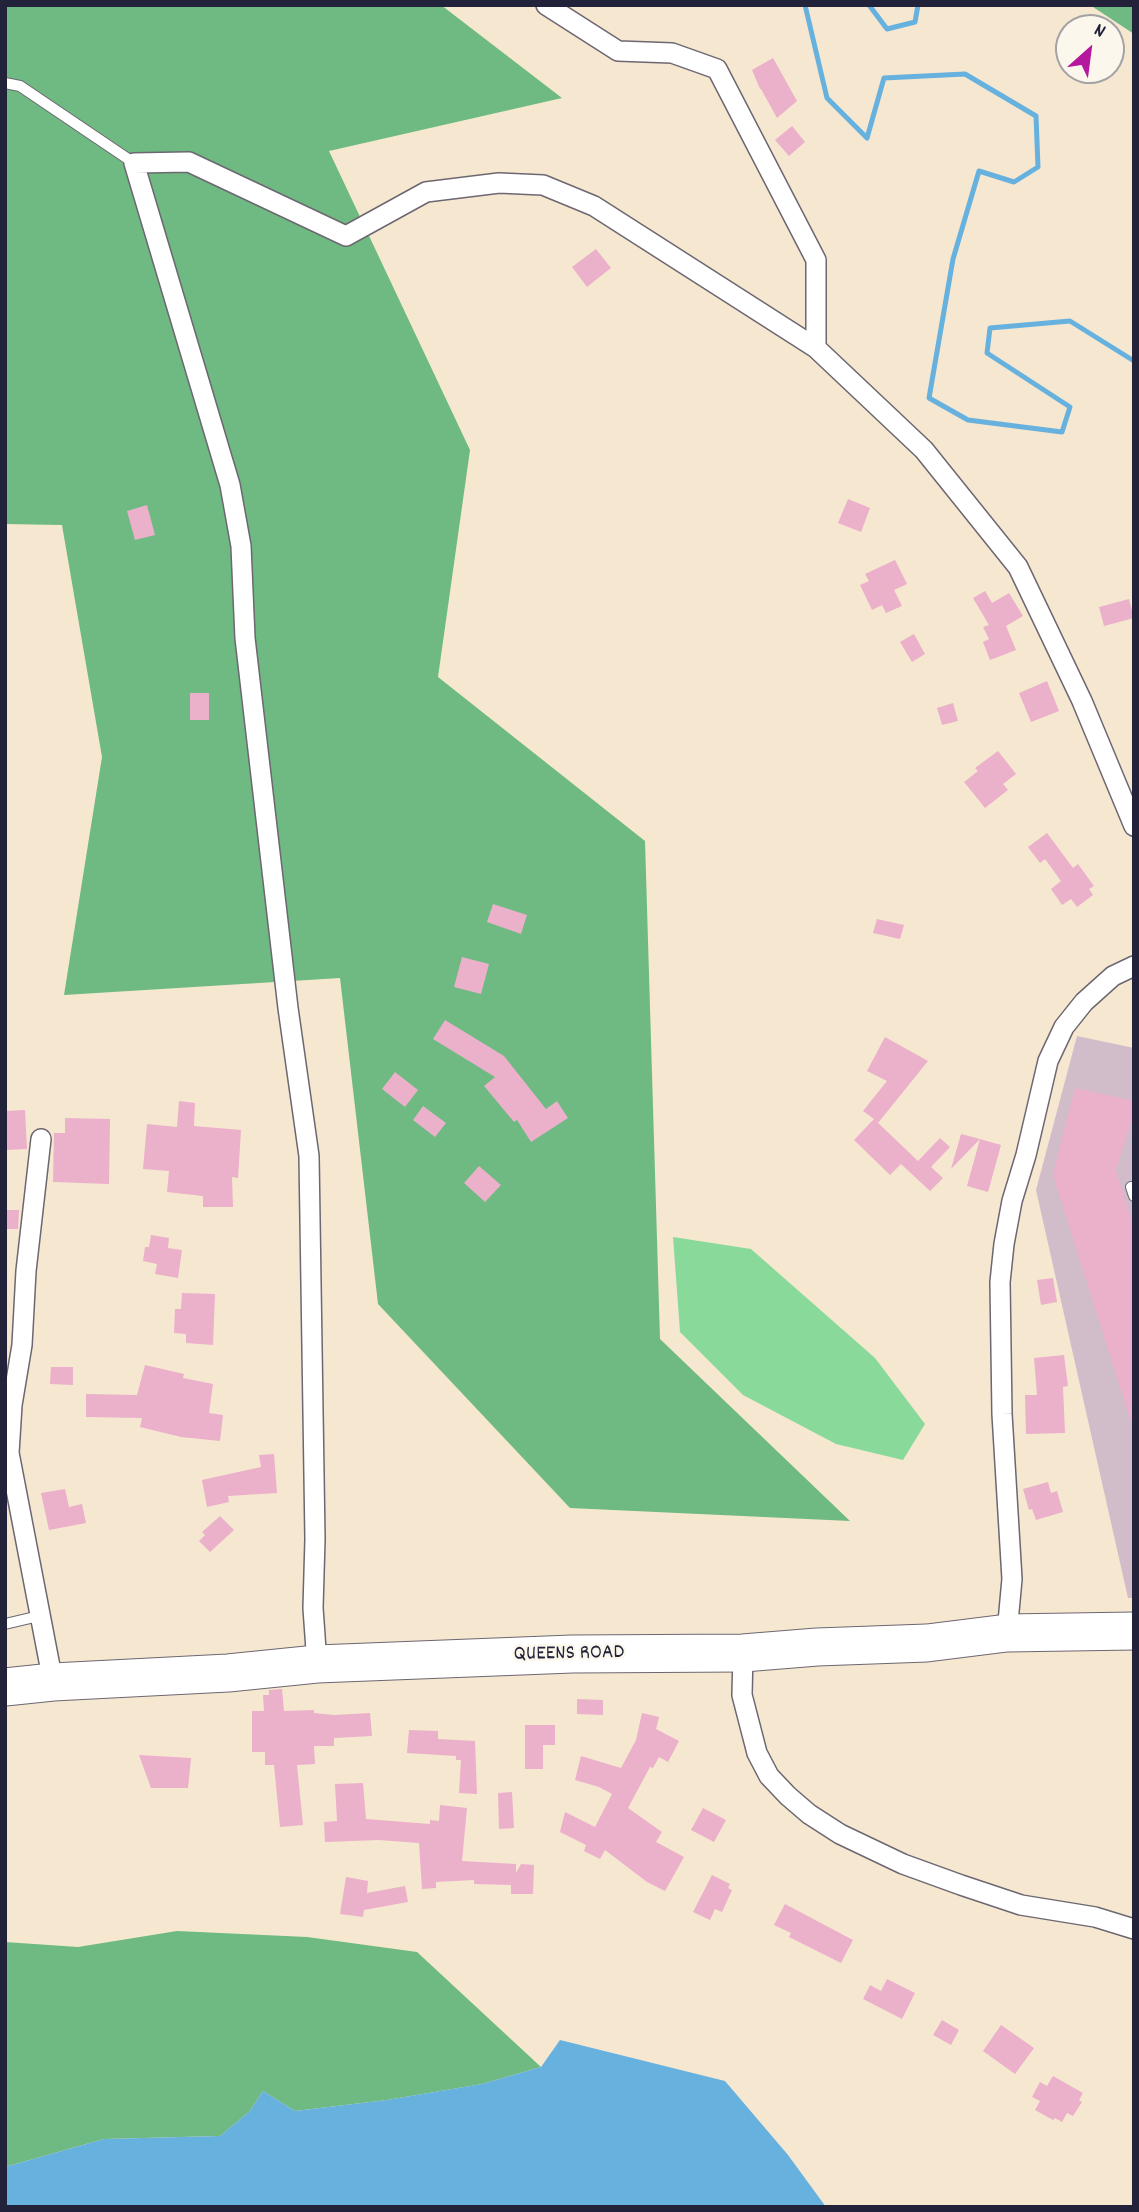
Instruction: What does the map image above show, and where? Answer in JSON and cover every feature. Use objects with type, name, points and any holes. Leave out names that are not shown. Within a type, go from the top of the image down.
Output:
[{"type":"highway","name":"QUEENS ROAD","points":[[5,1687],[228,1673],[317,1664],[572,1654],[743,1653],[927,1643],[1007,1633],[1134,1631]]},
{"type":"street","points":[[547,5],[618,51],[672,53],[718,69],[816,260],[816,348]]},
{"type":"street","points":[[317,1664],[313,1608],[315,1539],[309,1156],[288,1008],[246,638],[241,546],[230,485],[134,163],[189,162],[346,236],[426,192],[499,183],[543,185],[594,206],[816,348],[924,450],[1018,567],[1082,701],[1134,826]]},
{"type":"street","points":[[1007,1633],[1012,1579],[1002,1414],[1000,1282],[1012,1201],[1026,1155],[1048,1061],[1064,1027],[1084,1002],[1113,976],[1134,966]]},
{"type":"street","points":[[41,1139],[9,1453],[53,1682]]},
{"type":"street","points":[[5,1274],[26,1271]]},
{"type":"street","points":[[743,1653],[742,1695],[757,1753],[769,1776],[809,1814],[840,1834],[904,1864],[961,1885],[1021,1905],[1095,1917],[1134,1929]]},
{"type":"lane","points":[[5,83],[20,86],[134,163]]},
{"type":"lane","points":[[5,1624],[39,1616]]},
{"type":"shaded area","points":[[1077,1036],[1134,1048],[1134,1598],[1128,1598],[1036,1190]]},
{"type":"green space","points":[[5,5],[441,5],[562,98],[329,151],[470,450],[438,677],[645,841],[660,1339],[850,1521],[570,1508],[378,1304],[340,978],[64,995],[102,757],[62,525],[5,524]]},
{"type":"green space","points":[[1090,5],[1134,5],[1134,34],[1125,28],[1125,14],[1104,14]]},
{"type":"green space","points":[[673,1237],[751,1249],[875,1358],[925,1424],[903,1460],[836,1444],[743,1395],[680,1332]]},
{"type":"green space","points":[[177,1931],[307,1937],[417,1952],[541,2067],[482,2084],[387,2100],[295,2111],[263,2091],[250,2111],[220,2136],[104,2139],[5,2167],[5,1942],[78,1947]]},
{"type":"water","points":[[560,2040],[725,2081],[788,2155],[826,2207],[5,2207],[5,2167],[104,2139],[220,2136],[250,2111],[263,2091],[295,2111],[387,2100],[482,2084],[541,2067]]},
{"type":"building","points":[[773,58],[797,101],[777,118],[752,70]]},
{"type":"building","points":[[792,126],[805,142],[789,156],[775,140]]},
{"type":"building","points":[[596,249],[611,268],[587,287],[572,267]]},
{"type":"building","points":[[848,499],[870,508],[861,532],[838,523]]},
{"type":"building","points":[[147,505],[155,535],[135,540],[127,511]]},
{"type":"building","points":[[895,560],[907,584],[894,590],[902,606],[886,613],[882,605],[872,610],[860,585],[869,581],[865,574]]},
{"type":"building","points":[[985,591],[992,603],[1009,593],[1023,616],[1006,626],[1016,650],[990,660],[983,642],[989,639],[983,627],[989,625],[973,598]]},
{"type":"building","points":[[1129,599],[1134,618],[1104,626],[1099,607]]},
{"type":"building","points":[[914,634],[925,654],[912,662],[900,642]]},
{"type":"building","points":[[1047,681],[1059,711],[1031,722],[1019,693]]},
{"type":"building","points":[[190,693],[209,693],[209,720],[190,720]]},
{"type":"building","points":[[953,703],[958,721],[942,725],[937,708]]},
{"type":"building","points":[[998,751],[1016,774],[1003,784],[1008,790],[985,808],[964,782],[978,771],[975,768]]},
{"type":"building","points":[[1047,833],[1073,868],[1078,864],[1094,886],[1089,889],[1093,895],[1077,907],[1071,899],[1062,905],[1051,889],[1061,881],[1045,859],[1040,863],[1028,847]]},
{"type":"building","points":[[493,904],[527,915],[521,934],[487,922]]},
{"type":"building","points":[[877,919],[904,925],[900,939],[873,933]]},
{"type":"building","points":[[462,957],[489,964],[481,994],[454,987]]},
{"type":"building","points":[[445,1020],[504,1056],[546,1109],[557,1101],[568,1118],[531,1142],[517,1120],[514,1122],[484,1086],[495,1077],[433,1039]]},
{"type":"building","points":[[885,1037],[928,1061],[878,1123],[918,1161],[940,1138],[950,1147],[931,1167],[943,1178],[930,1191],[901,1164],[890,1175],[854,1140],[874,1119],[863,1111],[887,1081],[867,1071]]},
{"type":"building","points":[[395,1072],[418,1090],[405,1107],[382,1089]]},
{"type":"building","points":[[1075,1088],[1134,1101],[1134,1112],[1116,1170],[1134,1229],[1134,1421],[1131,1422],[1053,1175]]},
{"type":"building","points":[[179,1101],[195,1103],[194,1126],[241,1130],[238,1178],[232,1177],[233,1207],[203,1207],[203,1196],[167,1192],[169,1171],[143,1169],[147,1124],[177,1127]]},
{"type":"building","points":[[423,1106],[446,1123],[435,1137],[413,1120]]},
{"type":"building","points":[[25,1110],[27,1149],[5,1150],[5,1111]]},
{"type":"building","points":[[65,1118],[110,1119],[109,1184],[53,1182],[54,1133],[65,1133]]},
{"type":"building","points":[[961,1134],[980,1139],[951,1169]]},
{"type":"building","points":[[980,1139],[1001,1145],[988,1192],[967,1186]]},
{"type":"building","points":[[479,1166],[501,1185],[485,1202],[464,1183]]},
{"type":"building","points":[[5,1210],[19,1210],[18,1229],[5,1229]]},
{"type":"building","points":[[151,1235],[169,1238],[168,1248],[182,1250],[178,1278],[155,1274],[157,1264],[143,1261],[145,1247],[149,1247]]},
{"type":"building","points":[[1053,1278],[1057,1302],[1041,1305],[1037,1280]]},
{"type":"building","points":[[182,1293],[215,1294],[213,1345],[186,1343],[186,1334],[174,1333],[175,1309],[181,1309]]},
{"type":"building","points":[[1064,1355],[1068,1386],[1063,1387],[1065,1433],[1026,1434],[1025,1395],[1037,1395],[1034,1358]]},
{"type":"building","points":[[145,1365],[184,1374],[183,1378],[213,1384],[209,1413],[223,1415],[220,1441],[181,1437],[140,1427],[142,1418],[86,1417],[86,1394],[137,1395]]},
{"type":"building","points":[[51,1367],[73,1367],[73,1385],[50,1384]]},
{"type":"building","points":[[274,1454],[277,1493],[228,1496],[229,1502],[207,1507],[202,1480],[261,1467],[259,1455]]},
{"type":"building","points":[[1048,1482],[1051,1493],[1057,1491],[1063,1512],[1036,1520],[1032,1509],[1029,1510],[1023,1489]]},
{"type":"building","points":[[65,1489],[69,1507],[82,1504],[86,1523],[49,1530],[41,1493]]},
{"type":"building","points":[[220,1516],[234,1530],[210,1552],[199,1541],[205,1535],[202,1532]]},
{"type":"building","points":[[282,1689],[284,1711],[314,1710],[314,1713],[334,1715],[370,1713],[372,1736],[334,1738],[334,1746],[314,1746],[315,1764],[297,1765],[303,1825],[280,1827],[274,1765],[265,1765],[265,1752],[252,1752],[252,1711],[264,1711],[263,1695],[269,1695],[269,1690]]},
{"type":"building","points":[[577,1699],[603,1700],[603,1715],[577,1714]]},
{"type":"building","points":[[642,1713],[659,1717],[656,1729],[679,1741],[668,1762],[659,1757],[653,1768],[650,1767],[628,1808],[662,1832],[656,1842],[684,1857],[665,1891],[647,1882],[605,1850],[600,1859],[584,1851],[586,1845],[560,1832],[565,1812],[595,1827],[612,1794],[575,1780],[581,1756],[621,1768],[636,1740]]},
{"type":"building","points":[[525,1725],[555,1725],[555,1745],[543,1745],[543,1769],[525,1769]]},
{"type":"building","points":[[409,1730],[438,1731],[438,1739],[475,1741],[477,1794],[459,1793],[461,1760],[456,1760],[456,1756],[407,1753]]},
{"type":"building","points":[[139,1755],[191,1758],[188,1788],[151,1788]]},
{"type":"building","points":[[363,1783],[366,1819],[430,1824],[430,1820],[439,1821],[440,1805],[467,1808],[462,1861],[516,1864],[516,1873],[521,1864],[534,1865],[533,1894],[511,1894],[511,1885],[474,1884],[474,1880],[436,1882],[436,1888],[422,1889],[419,1843],[379,1840],[325,1842],[324,1822],[337,1821],[335,1784]]},
{"type":"building","points":[[512,1792],[514,1828],[499,1829],[498,1793]]},
{"type":"building","points":[[703,1808],[726,1820],[714,1842],[691,1830]]},
{"type":"building","points":[[712,1875],[730,1884],[728,1888],[732,1890],[722,1912],[715,1909],[710,1920],[693,1912]]},
{"type":"building","points":[[346,1877],[368,1881],[367,1893],[405,1886],[408,1902],[364,1910],[363,1917],[340,1914]]},
{"type":"building","points":[[785,1904],[853,1940],[841,1963],[789,1937],[791,1933],[774,1925]]},
{"type":"building","points":[[887,1979],[915,1993],[902,2019],[863,1999],[870,1985],[881,1991]]},
{"type":"building","points":[[942,2020],[959,2030],[951,2045],[933,2035]]},
{"type":"building","points":[[1001,2025],[1034,2048],[1015,2074],[983,2051]]},
{"type":"building","points":[[1053,2076],[1083,2093],[1079,2100],[1082,2102],[1073,2116],[1067,2113],[1062,2122],[1035,2110],[1040,2101],[1032,2097],[1040,2082],[1047,2086]]},
{"type":"waterway","points":[[805,5],[827,98],[867,138],[884,78],[965,74],[1036,116],[1038,167],[1014,182],[979,171],[953,259],[929,398],[968,420],[1062,432],[1070,407],[987,353],[990,328],[1070,321],[1134,361]]},
{"type":"waterway","points":[[869,5],[887,29],[915,22],[918,5]]}]
